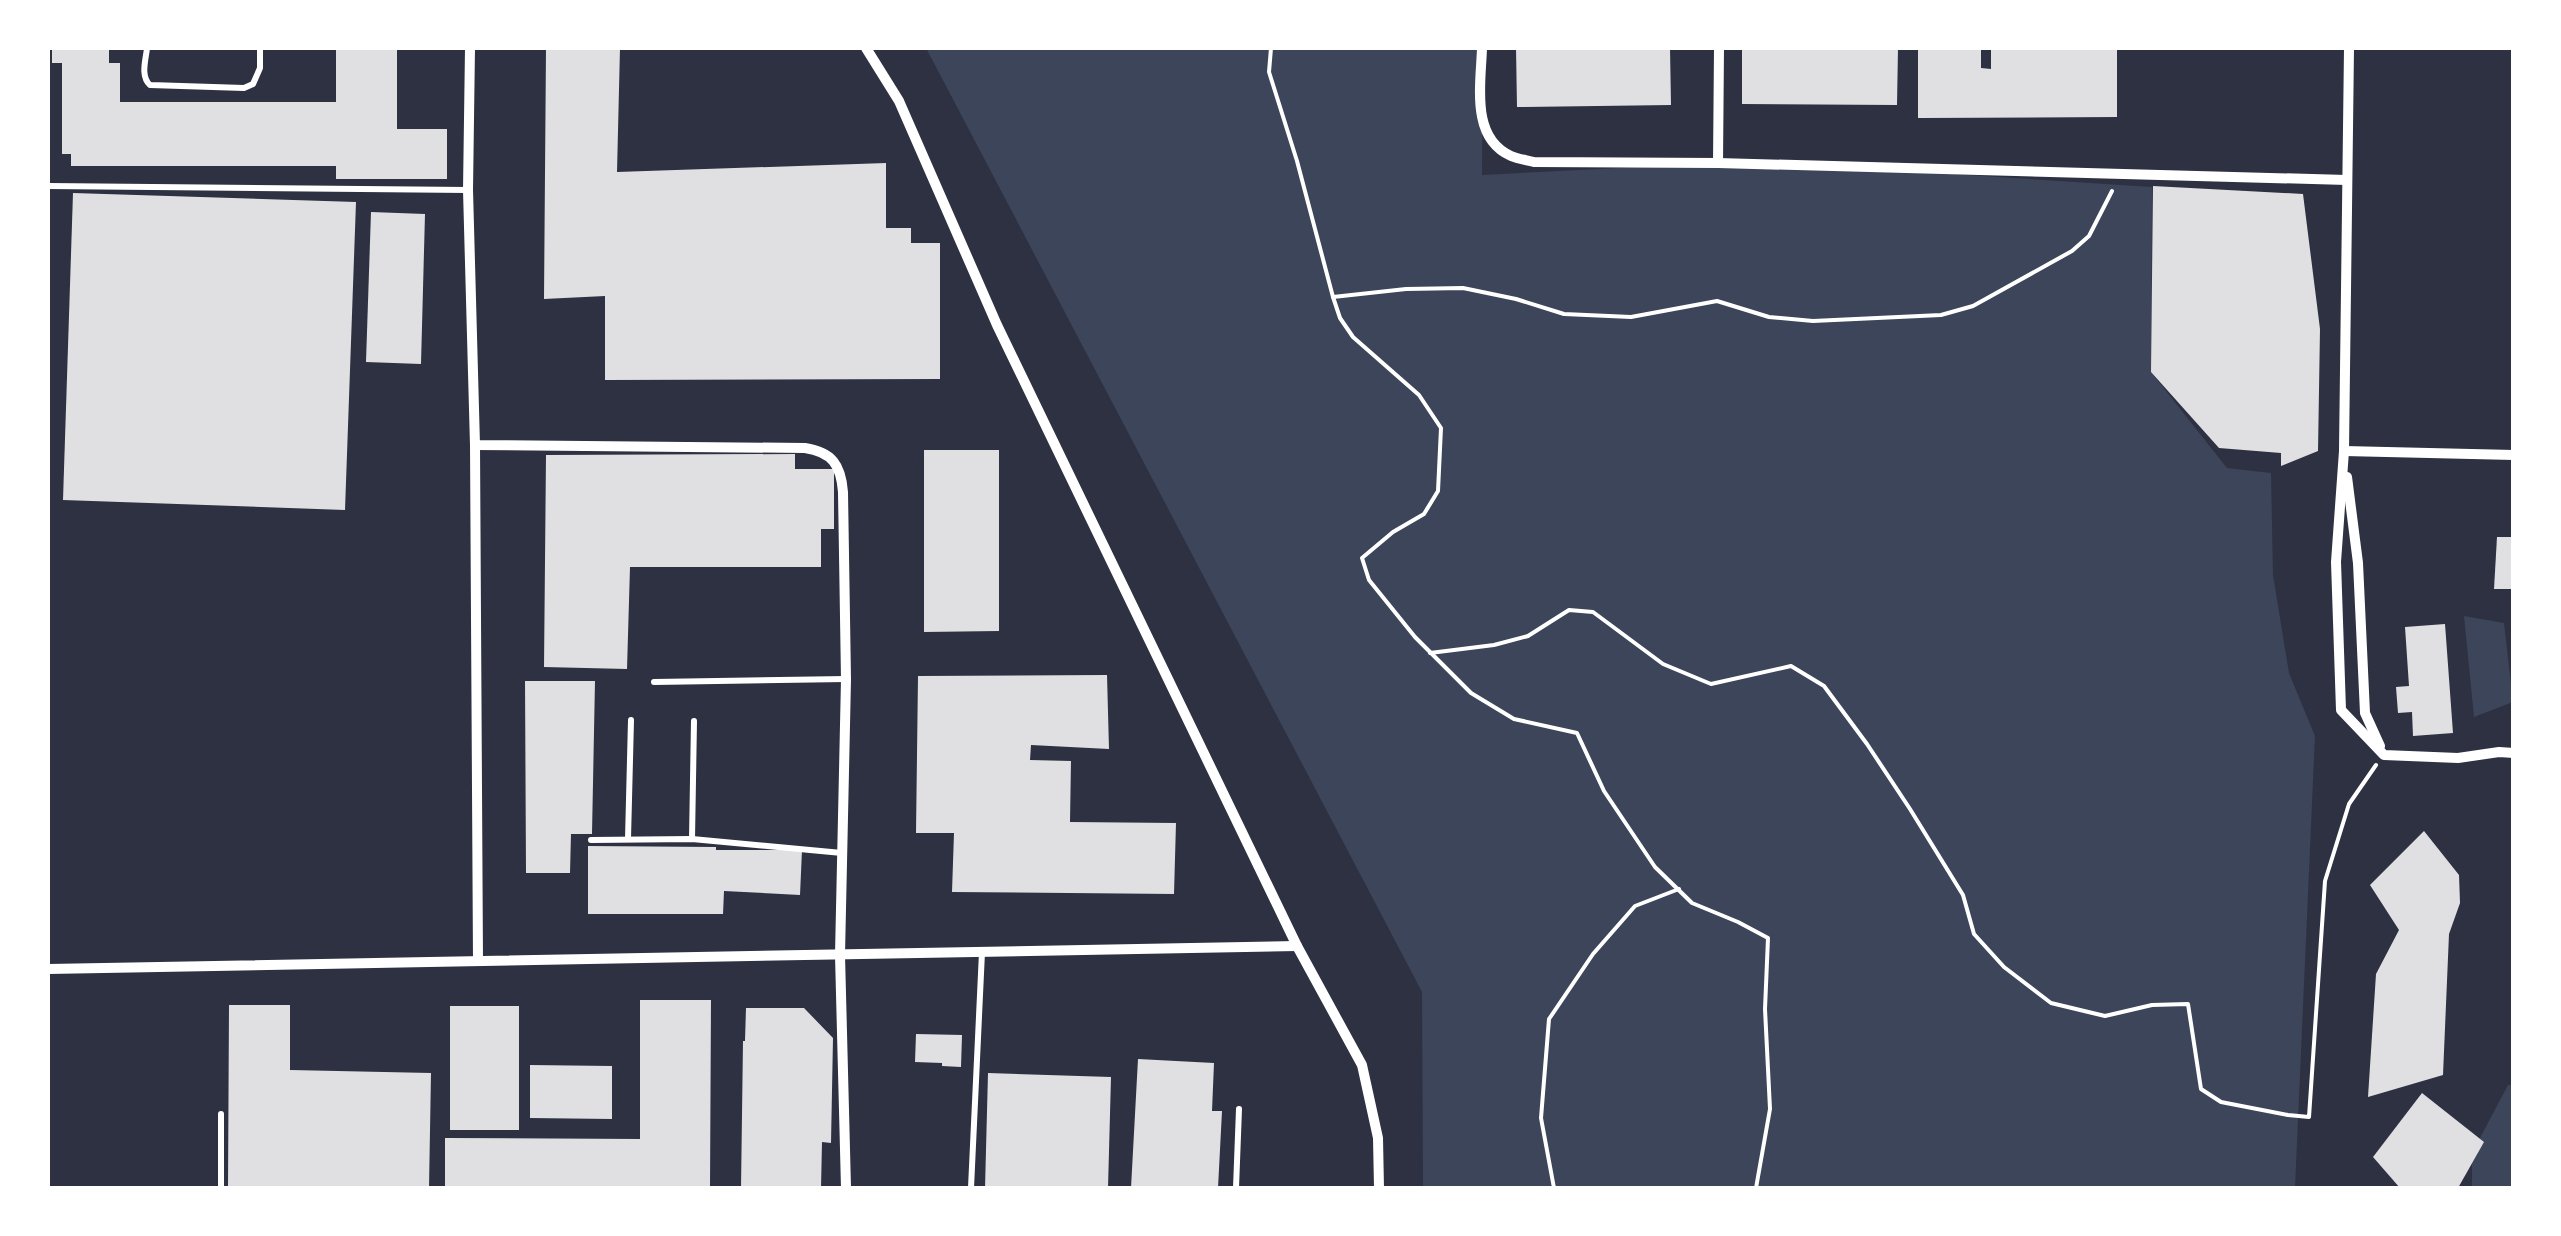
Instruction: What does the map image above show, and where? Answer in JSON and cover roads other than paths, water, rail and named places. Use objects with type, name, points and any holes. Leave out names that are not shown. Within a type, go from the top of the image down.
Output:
[{"type":"street","points":[[470,48],[468,190],[475,444],[478,961]]},
{"type":"street","points":[[866,48],[900,101],[997,325],[1297,946],[1362,1065],[1378,1138],[1379,1188]]},
{"type":"street","points":[[1482,48],[1481,118],[1494,144],[1510,155],[1534,162],[1718,163],[2347,180]]},
{"type":"street","points":[[1718,163],[1719,48]]},
{"type":"street","points":[[2348,48],[2344,452],[2336,562],[2341,710],[2384,755],[2458,758],[2514,753]]},
{"type":"street","points":[[475,444],[786,447],[820,450],[839,470],[843,492],[846,679],[840,954],[846,1188]]},
{"type":"street","points":[[2344,452],[2514,455]]},
{"type":"street","points":[[2344,452],[2358,562],[2365,713],[2384,755]]},
{"type":"street","points":[[2336,562],[2358,562]]},
{"type":"street","points":[[48,969],[1297,946]]},
{"type":"lane","points":[[147,48],[144,74],[150,85],[244,88],[253,84],[258,74],[260,48]]},
{"type":"lane","points":[[48,186],[468,190]]},
{"type":"lane","points":[[654,682],[846,679]]},
{"type":"lane","points":[[628,839],[631,720]]},
{"type":"lane","points":[[692,840],[694,721]]},
{"type":"lane","points":[[591,840],[692,840],[842,852]]},
{"type":"lane","points":[[971,1188],[982,952]]},
{"type":"lane","points":[[1236,1188],[1239,1108]]},
{"type":"lane","points":[[221,1114],[221,1188]]}]
